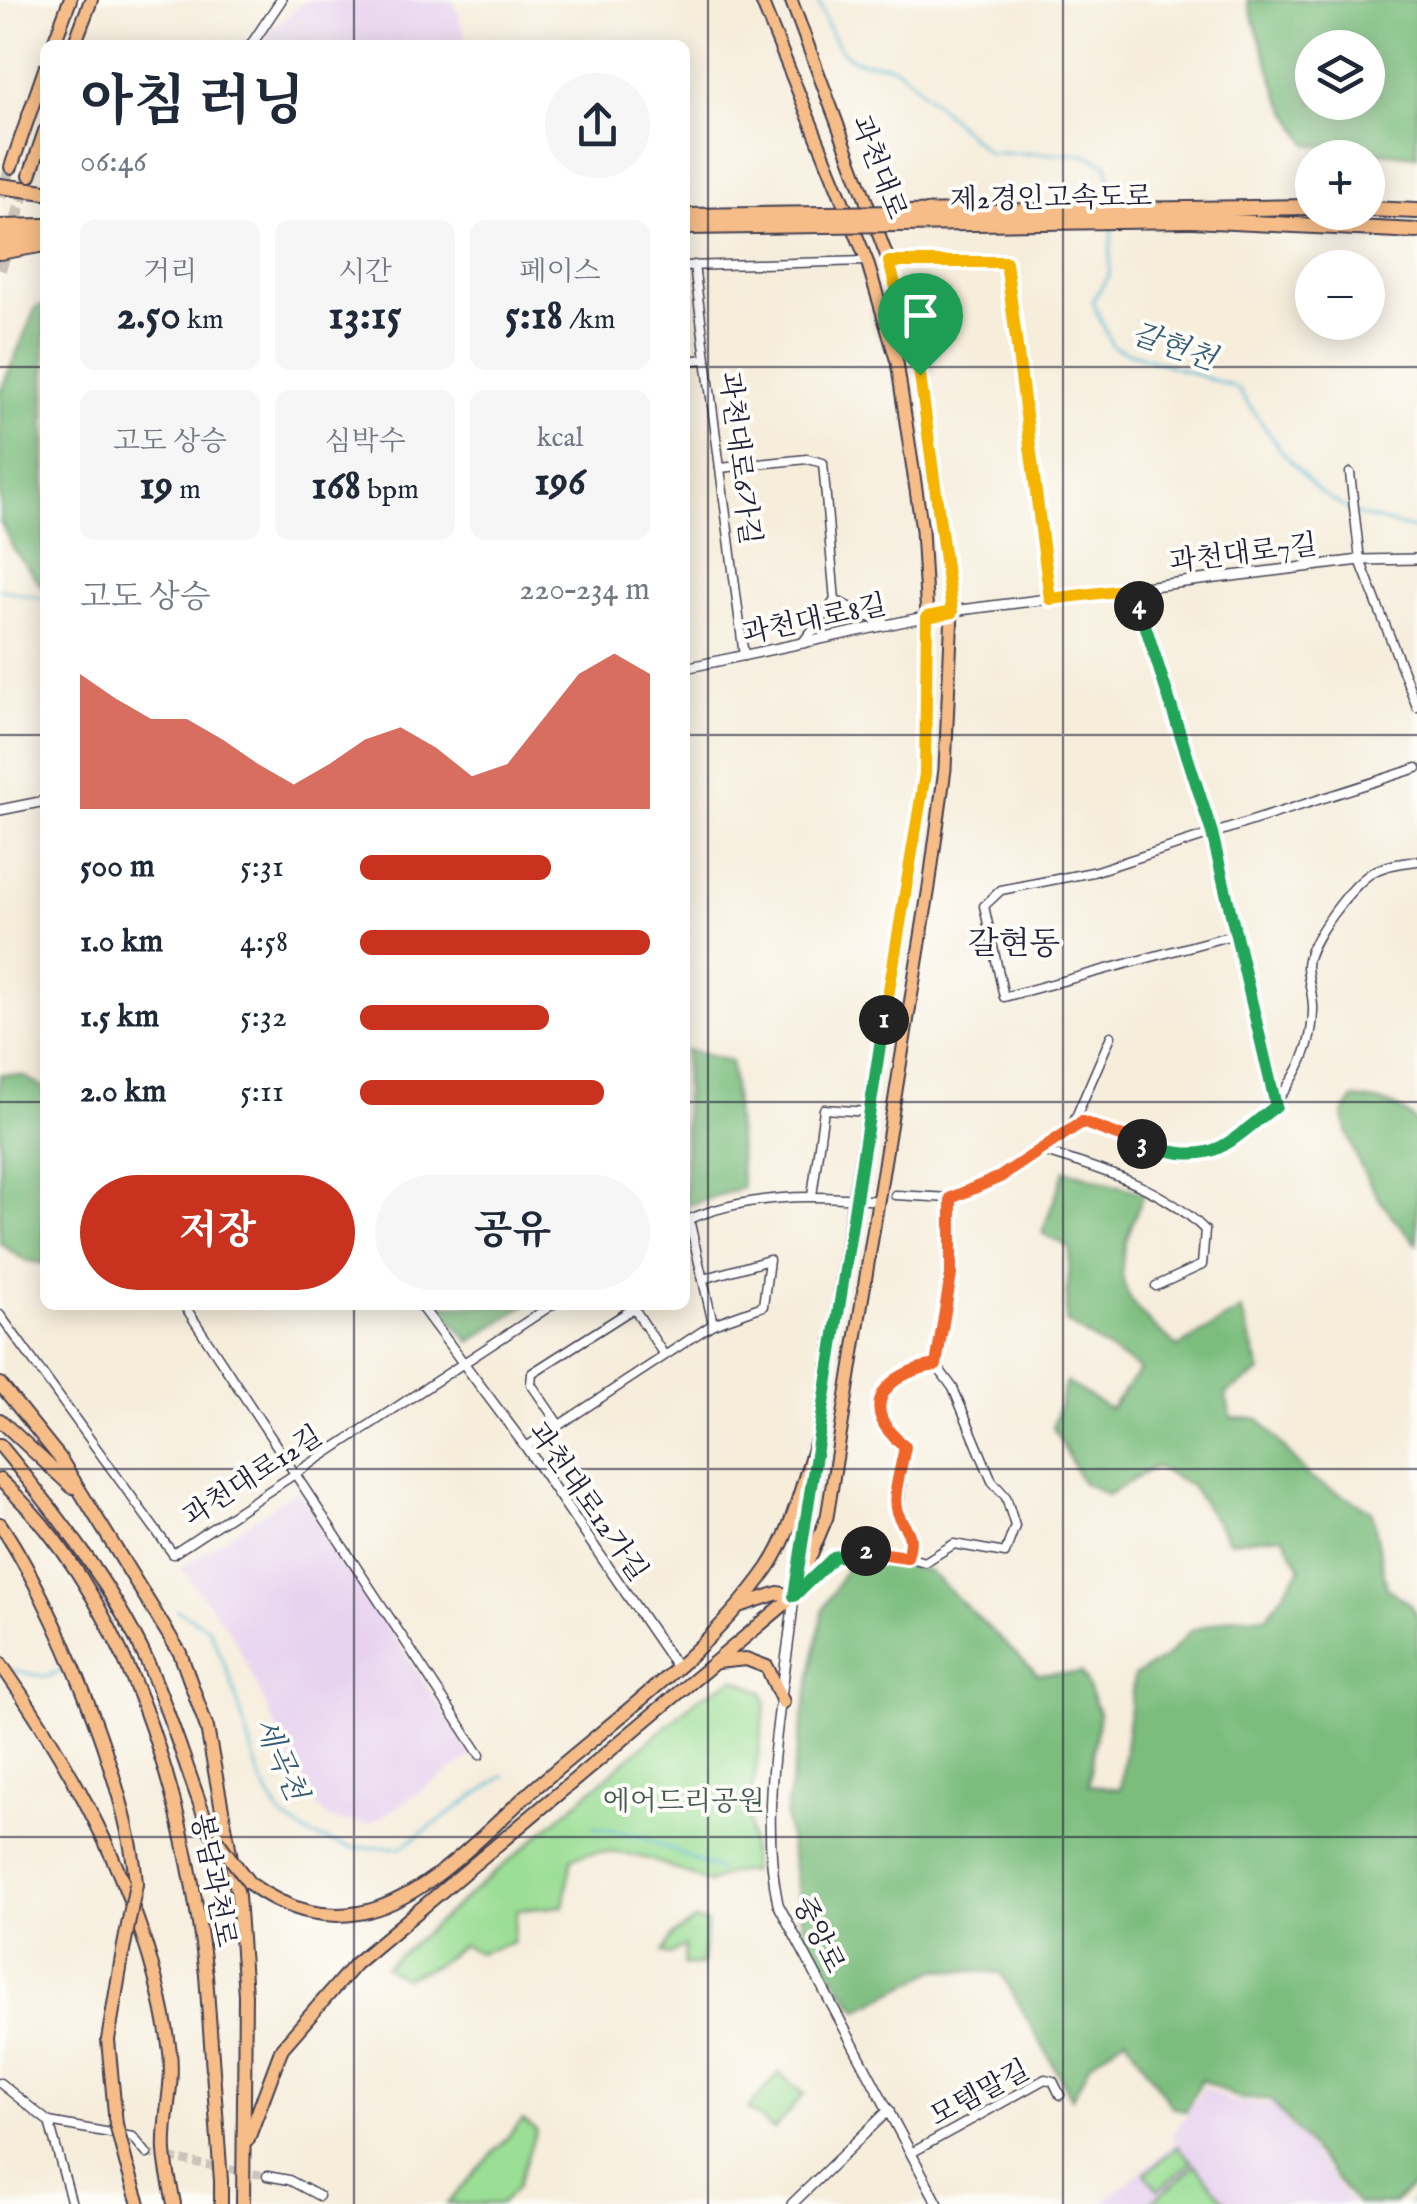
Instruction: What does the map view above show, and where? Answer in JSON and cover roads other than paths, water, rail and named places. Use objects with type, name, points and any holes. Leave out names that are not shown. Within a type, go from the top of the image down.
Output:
[{"type":"highway","points":[[56,40],[70,0]]},
{"type":"highway","points":[[76,40],[90,0]]},
{"type":"highway","points":[[11,166],[40,83]]},
{"type":"highway","points":[[30,175],[40,146]]},
{"type":"highway","points":[[0,186],[40,191]]},
{"type":"highway","name":"제2경인고속도로","points":[[690,228],[1295,209]]},
{"type":"highway","points":[[1385,210],[1417,211]]},
{"type":"highway","name":"제2경인고속도로","points":[[690,216],[1190,214],[1417,230]]},
{"type":"highway","points":[[0,227],[40,226]]},
{"type":"highway","points":[[0,238],[40,241]]},
{"type":"highway","points":[[0,252],[40,242]]},
{"type":"highway","points":[[0,1384],[59,1456],[180,1653],[218,1776],[238,1896],[244,1979],[243,2204]]},
{"type":"highway","points":[[0,1420],[94,1510]]},
{"type":"highway","points":[[0,1445],[52,1510],[120,1609],[146,1661],[210,1831],[249,1883],[284,1905],[311,1914],[379,1908],[442,1869],[676,1666],[740,1606],[786,1535],[817,1440]]},
{"type":"highway","name":"봉담과천로","points":[[0,1480],[85,1582],[124,1661],[168,1776],[196,1884],[221,2204]]},
{"type":"highway","points":[[0,1524],[46,1606],[82,1690],[127,1827],[136,1884],[108,2040],[116,2124],[138,2204]]},
{"type":"highway","points":[[740,1606],[778,1593],[794,1596]]},
{"type":"highway","points":[[242,2161],[256,2109],[276,2060],[313,2007],[354,1964],[794,1596]]},
{"type":"highway","points":[[710,1666],[726,1658],[767,1667],[784,1702]]},
{"type":"highway","points":[[0,1663],[88,1808],[139,1934],[170,2050],[171,2098],[165,2149],[174,2204]]},
{"type":"main road","name":"과천대로","points":[[761,0],[867,261],[897,362],[922,530],[927,617],[925,774],[854,1198],[794,1596]]},
{"type":"main road","name":"과천대로","points":[[791,0],[889,262],[920,375],[952,612],[945,769],[878,1201],[827,1517],[794,1596]]},
{"type":"main road","points":[[810,1508],[817,1519],[827,1517]]},
{"type":"street","points":[[253,40],[281,0]]},
{"type":"street","points":[[690,265],[867,261]]},
{"type":"street","points":[[889,262],[1006,262],[1050,599]]},
{"type":"street","name":"과천대로6가길","points":[[690,271],[706,359],[744,656]]},
{"type":"street","points":[[690,361],[706,359]]},
{"type":"street","points":[[720,468],[807,459],[824,463],[834,602],[802,643]]},
{"type":"street","name":"과천대로7길","points":[[1350,474],[1360,560]]},
{"type":"street","name":"과천대로7길","points":[[952,612],[1360,560],[1417,559]]},
{"type":"street","points":[[1360,560],[1417,707]]},
{"type":"street","points":[[1132,589],[1171,694],[1212,833],[1276,1106]]},
{"type":"street","points":[[834,602],[888,625]]},
{"type":"street","name":"과천대로8길","points":[[690,667],[952,612]]},
{"type":"street","points":[[1236,934],[1004,998],[984,906],[1001,890],[1093,872],[1417,768]]},
{"type":"street","points":[[0,810],[40,802]]},
{"type":"street","points":[[894,1195],[951,1198],[1000,1177],[1072,1126],[1088,1123],[1168,1152],[1204,1156],[1276,1106],[1290,1086],[1312,1030],[1307,965],[1312,947],[1355,886],[1374,872],[1417,860]]},
{"type":"street","points":[[1072,1126],[1111,1036]]},
{"type":"street","points":[[812,1196],[824,1109],[869,1112]]},
{"type":"street","points":[[1039,1150],[1111,1173],[1184,1211],[1204,1230],[1206,1259],[1200,1268],[1156,1286]]},
{"type":"street","points":[[690,1219],[734,1205],[812,1196],[878,1201]]},
{"type":"street","points":[[794,1596],[834,1557],[868,1550],[926,1562],[954,1544],[1005,1554],[1015,1526],[1006,1496],[992,1482],[953,1388],[936,1365],[951,1275],[951,1198]]},
{"type":"street","points":[[690,1230],[713,1324]]},
{"type":"street","points":[[526,1448],[713,1324],[763,1306],[769,1260],[704,1278]]},
{"type":"street","points":[[187,1310],[298,1472],[480,1755]]},
{"type":"street","name":"과천대로12가길","points":[[424,1310],[526,1448],[676,1666]]},
{"type":"street","name":"과천대로12길","points":[[0,1315],[173,1554],[544,1310]]},
{"type":"street","points":[[559,1425],[532,1384],[532,1373],[628,1310]]},
{"type":"street","points":[[635,1310],[664,1355]]},
{"type":"street","points":[[907,1557],[911,1538],[898,1513],[897,1500],[905,1446],[892,1436],[879,1404],[882,1388],[897,1375],[936,1365]]},
{"type":"street","name":"중앙로","points":[[794,1596],[772,1784],[768,1858],[778,1904],[938,2204]]},
{"type":"street","name":"모템말길","points":[[913,2152],[1045,2079],[1052,2081],[1060,2095]]},
{"type":"street","points":[[0,2083],[48,2122],[133,2137],[146,2154]]},
{"type":"street","points":[[792,2204],[889,2110]]},
{"type":"street","points":[[48,2122],[72,2204]]},
{"type":"street","points":[[268,2176],[290,2180],[319,2196]]},
{"type":"waterway","name":"갈현천","points":[[818,0],[838,46],[852,59],[900,70],[988,153],[1086,154],[1107,165],[1114,205]]},
{"type":"waterway","name":"갈현천","points":[[1112,228],[1109,276],[1092,301],[1113,347],[1237,388],[1283,453],[1318,491],[1355,514],[1417,530]]},
{"type":"waterway","points":[[0,589],[40,598]]},
{"type":"waterway","name":"세곡천","points":[[177,1610],[209,1628],[230,1677],[260,1778],[280,1815],[307,1834],[351,1848],[402,1847],[505,1775]]},
{"type":"waterway","name":"세곡천","points":[[11,1670],[47,1677],[66,1668]]},
{"type":"waterway","name":"세곡천","points":[[593,1827],[640,1836],[720,1871]]},
{"type":"waterway","points":[[1410,2204],[1417,2198]]},
{"type":"tunnel","points":[[0,197],[11,167]]},
{"type":"tunnel","points":[[0,270],[28,182]]},
{"type":"tunnel","points":[[147,2154],[267,2176]]},
{"type":"district","name":"갈현동","points":[[1014,943]]},
{"type":"park label","name":"에어드리공원","points":[[684,1800]]}]
